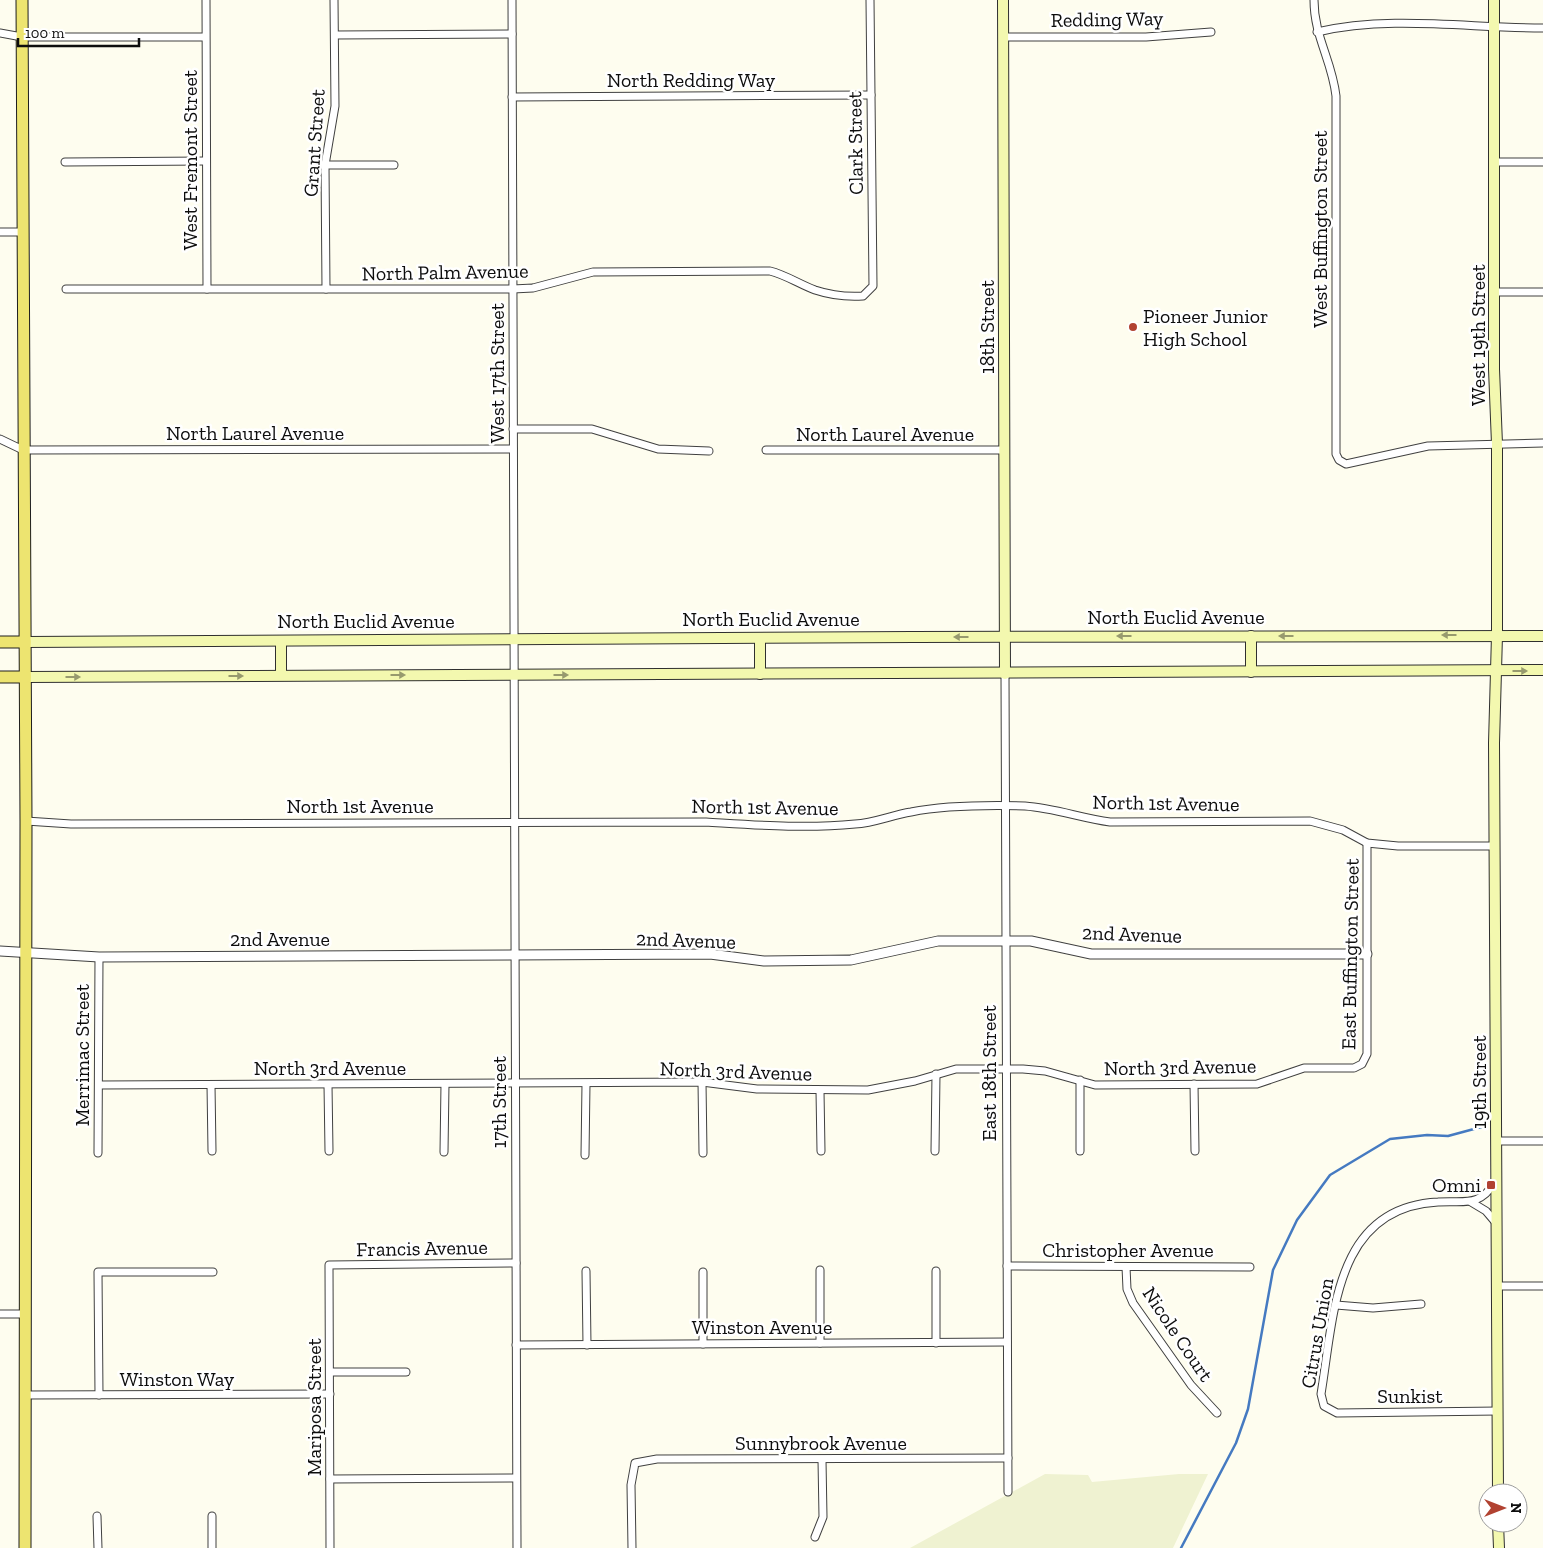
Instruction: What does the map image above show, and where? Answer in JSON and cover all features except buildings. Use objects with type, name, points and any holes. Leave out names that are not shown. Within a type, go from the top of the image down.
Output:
[{"type":"main road","points":[[22,0],[26,821],[24,953],[25,1548]]},
{"type":"main road","name":"18th Street","points":[[1003,0],[1005,655]]},
{"type":"main road","name":"West 19th Street","points":[[1494,0],[1494,369],[1497,444],[1496,671]]},
{"type":"main road","points":[[1250,636],[1251,672]]},
{"type":"main road","name":"North Euclid Avenue","points":[[0,642],[1543,636]]},
{"type":"main road","points":[[760,638],[760,674]]},
{"type":"main road","points":[[281,641],[281,675]]},
{"type":"main road","name":"East 18th Street","points":[[1005,655],[1005,674]]},
{"type":"main road","points":[[0,677],[1005,674],[1543,670]]},
{"type":"main road","name":"19th Street","points":[[1496,671],[1498,1483]]},
{"type":"main road","points":[[1498,1533],[1498,1548]]},
{"type":"street","name":"West Fremont Street","points":[[206,0],[207,289]]},
{"type":"street","name":"Grant Street","points":[[326,289],[325,164],[335,106],[334,0]]},
{"type":"street","name":"West 17th Street","points":[[512,0],[514,656]]},
{"type":"street","name":"Clark Street","points":[[870,0],[873,286]]},
{"type":"street","name":"West Buffington Street","points":[[1314,0],[1317,32],[1330,62],[1336,96],[1336,454],[1339,460],[1346,464],[1415,447],[1497,444]]},
{"type":"street","points":[[1317,32],[1348,25],[1478,25],[1543,28]]},
{"type":"street","name":"Redding Way","points":[[1003,37],[1146,36],[1211,32]]},
{"type":"street","points":[[0,33],[22,37],[205,37]]},
{"type":"street","points":[[335,35],[512,34]]},
{"type":"street","name":"North Redding Way","points":[[512,97],[871,95]]},
{"type":"street","points":[[65,162],[206,161]]},
{"type":"street","points":[[1495,162],[1543,162]]},
{"type":"street","points":[[325,164],[394,164]]},
{"type":"street","points":[[0,232],[23,232]]},
{"type":"street","name":"North Palm Avenue","points":[[66,289],[513,289],[533,288],[593,272],[770,271],[788,276],[815,290],[854,296],[863,296],[873,286]]},
{"type":"street","points":[[1495,292],[1543,292]]},
{"type":"street","points":[[513,429],[592,429],[658,449],[710,451]]},
{"type":"street","name":"North Laurel Avenue","points":[[0,440],[23,450],[513,449]]},
{"type":"street","points":[[1497,444],[1543,443]]},
{"type":"street","name":"North Laurel Avenue","points":[[766,450],[1004,450]]},
{"type":"street","name":"17th Street","points":[[514,656],[517,1548]]},
{"type":"street","name":"East 18th Street","points":[[1005,674],[1008,1492]]},
{"type":"street","name":"North 1st Avenue","points":[[26,821],[72,824],[706,822],[760,827],[835,826],[858,824],[936,808],[1006,806],[1046,808],[1085,819],[1110,822],[1310,820],[1343,830],[1368,843],[1398,846],[1496,846]]},
{"type":"street","name":"East Buffington Street","points":[[1362,1064],[1367,1054],[1368,843]]},
{"type":"street","name":"2nd Avenue","points":[[0,952],[99,957],[516,957],[710,954],[764,961],[850,960],[938,941],[1031,941],[1091,954],[1367,954]]},
{"type":"street","name":"Merrimac Street","points":[[98,1153],[100,1085],[99,957]]},
{"type":"street","name":"North 3rd Avenue","points":[[100,1085],[702,1082],[757,1089],[820,1091],[868,1090],[915,1081],[956,1069],[1045,1070],[1095,1085],[1257,1084],[1304,1068],[1354,1068],[1362,1064]]},
{"type":"street","points":[[936,1074],[936,1151]]},
{"type":"street","points":[[1080,1080],[1080,1151]]},
{"type":"street","points":[[702,1082],[703,1153]]},
{"type":"street","points":[[444,1152],[445,1084]]},
{"type":"street","points":[[585,1155],[586,1084]]},
{"type":"street","points":[[1194,1084],[1194,1151]]},
{"type":"street","points":[[212,1085],[212,1151]]},
{"type":"street","points":[[328,1085],[328,1151]]},
{"type":"street","points":[[820,1091],[821,1151]]},
{"type":"street","points":[[1496,1141],[1543,1141]]},
{"type":"street","points":[[1471,1202],[1486,1195],[1497,1180]]},
{"type":"street","name":"Citrus Union","points":[[1324,1406],[1322,1394],[1336,1305],[1345,1267],[1353,1251],[1375,1227],[1400,1211],[1414,1206],[1440,1202],[1471,1202]]},
{"type":"street","points":[[1471,1202],[1486,1211],[1497,1225]]},
{"type":"street","name":"Francis Avenue","points":[[329,1265],[516,1263]]},
{"type":"street","name":"Mariposa Street","points":[[329,1265],[330,1548]]},
{"type":"street","name":"Christopher Avenue","points":[[1007,1266],[1250,1267]]},
{"type":"street","name":"Nicole Court","points":[[1126,1267],[1127,1289],[1133,1303],[1190,1385],[1217,1413]]},
{"type":"street","points":[[820,1270],[820,1343]]},
{"type":"street","points":[[586,1271],[587,1345]]},
{"type":"street","points":[[936,1271],[936,1343]]},
{"type":"street","points":[[99,1395],[98,1272],[213,1272]]},
{"type":"street","points":[[703,1272],[703,1344]]},
{"type":"street","points":[[1498,1286],[1543,1286]]},
{"type":"street","points":[[1336,1305],[1373,1308],[1421,1304]]},
{"type":"street","points":[[0,1314],[25,1314]]},
{"type":"street","name":"Winston Avenue","points":[[516,1345],[1007,1342]]},
{"type":"street","points":[[330,1372],[406,1372]]},
{"type":"street","name":"Winston Way","points":[[25,1395],[330,1394]]},
{"type":"street","name":"Sunkist","points":[[1324,1406],[1337,1412],[1498,1411]]},
{"type":"street","name":"Sunnybrook Avenue","points":[[632,1548],[631,1485],[635,1463],[657,1459],[1008,1458]]},
{"type":"street","points":[[815,1537],[823,1517],[822,1460]]},
{"type":"street","points":[[330,1479],[516,1478]]},
{"type":"street","points":[[97,1516],[98,1548]]},
{"type":"street","points":[[212,1516],[212,1548]]},
{"type":"green space","points":[[1045,1474],[1088,1475],[1092,1482],[1179,1474],[1208,1474],[1173,1548],[910,1548]]},
{"type":"waterway","points":[[1181,1548],[1236,1443],[1248,1409],[1273,1270],[1297,1220],[1330,1175],[1390,1139],[1427,1135],[1448,1136],[1485,1126]]},
{"type":"place","name":"Pioneer Junior High School","points":[[1133,327]]},
{"type":"place","name":"Omni","points":[[1491,1185]]}]
